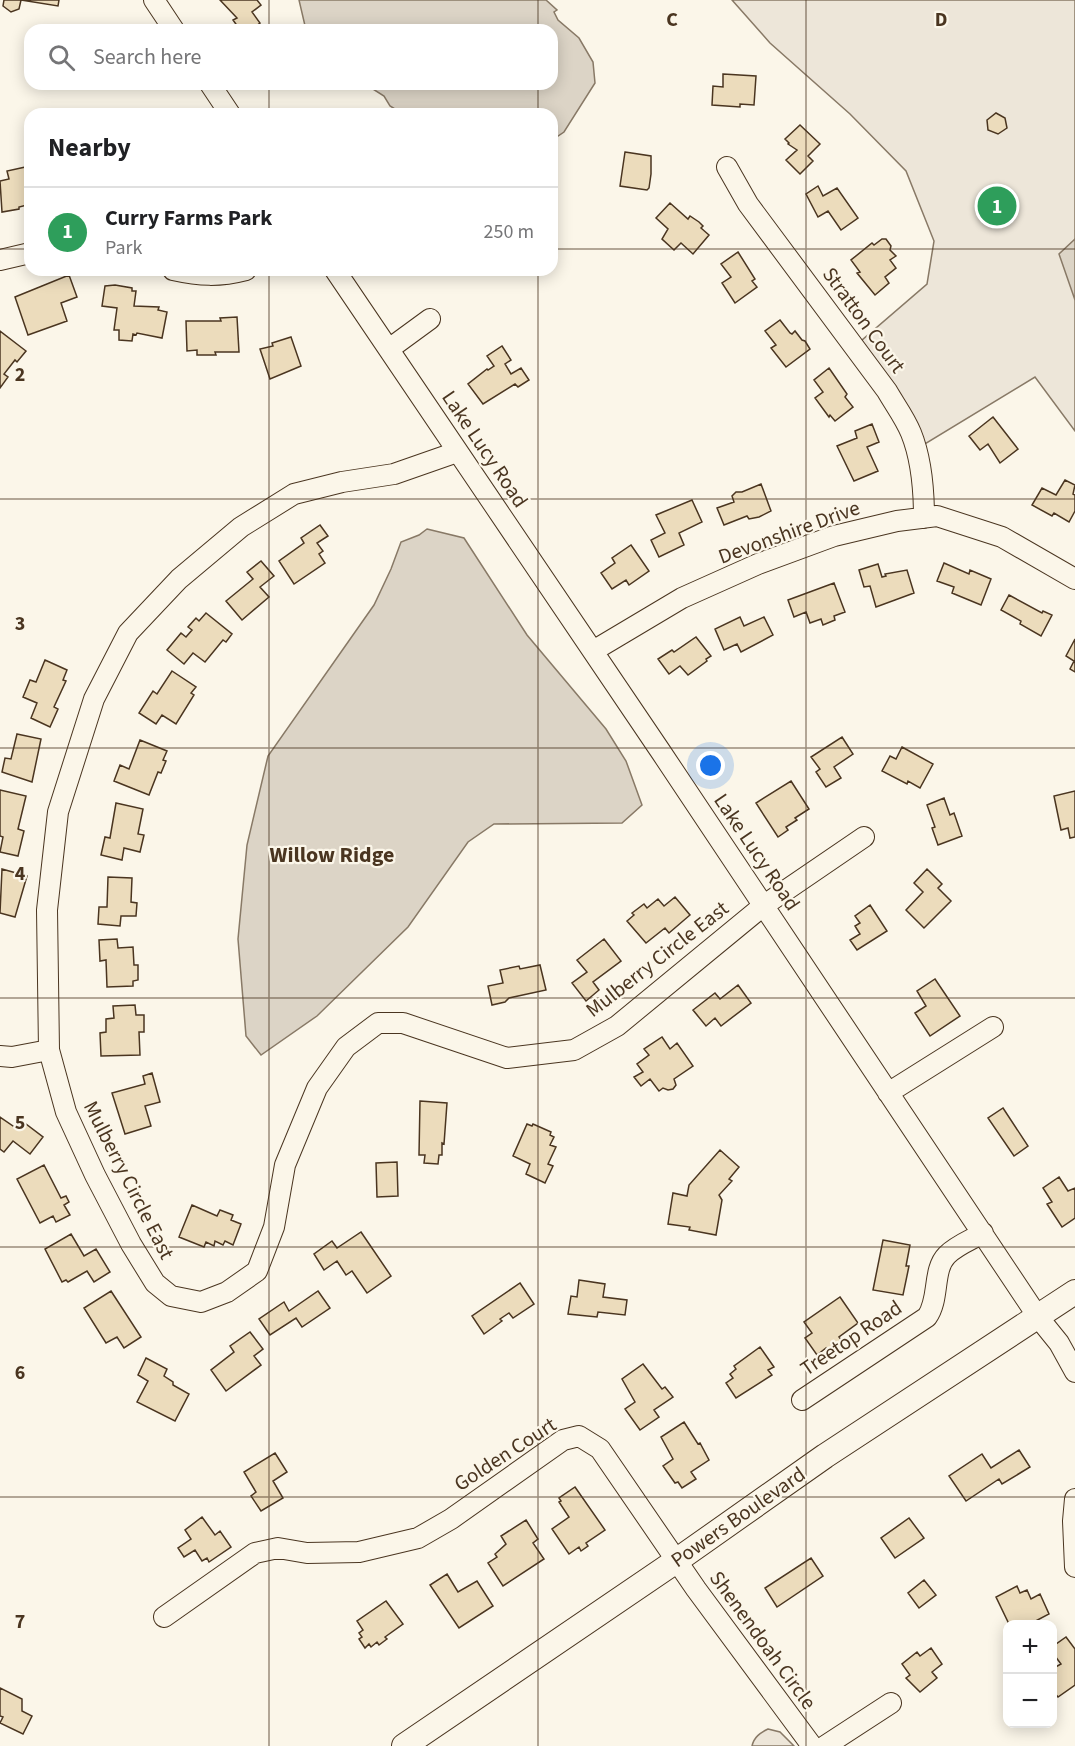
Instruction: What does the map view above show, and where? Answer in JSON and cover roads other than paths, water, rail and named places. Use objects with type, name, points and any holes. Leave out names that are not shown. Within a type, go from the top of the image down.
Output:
[{"type":"main road","name":"Powers Boulevard","points":[[404,1746],[676,1561],[825,1456],[1075,1292]]},
{"type":"street","points":[[154,0],[170,24]]},
{"type":"street","points":[[214,90],[226,108]]},
{"type":"street","name":"Stratton Court","points":[[727,167],[748,204],[887,391],[895,405],[911,434],[923,482],[924,518]]},
{"type":"street","points":[[0,260],[24,254]]},
{"type":"street","name":"Lake Lucy Road","points":[[339,276],[1038,1317],[1073,1363]]},
{"type":"street","points":[[389,349],[430,319]]},
{"type":"street","name":"Mulberry Circle East","points":[[458,452],[394,474],[342,482],[294,494],[241,526],[179,579],[128,633],[94,699],[58,812],[47,910],[50,1050],[66,1112],[95,1175],[154,1283],[171,1296],[201,1302],[227,1292],[257,1271],[274,1227],[285,1165],[317,1088],[346,1047],[378,1023],[403,1023],[507,1058],[574,1050],[617,1026],[763,906],[864,837]]},
{"type":"street","name":"Devonshire Drive","points":[[593,651],[682,598],[758,564],[834,536],[897,521],[937,516],[1002,537],[1075,579]]},
{"type":"street","points":[[888,1093],[993,1027]]},
{"type":"street","points":[[0,1056],[12,1057],[50,1050]]},
{"type":"street","name":"Treetop Road","points":[[802,1400],[927,1317],[933,1309],[940,1266],[945,1256],[958,1246],[983,1233]]},
{"type":"street","name":"Golden Court","points":[[164,1617],[255,1552],[278,1548],[307,1553],[359,1552],[418,1538],[451,1519],[563,1440],[579,1436],[600,1449],[676,1561]]},
{"type":"street","points":[[1075,1500],[1073,1521],[1075,1567]]},
{"type":"street","name":"Shenendoah Circle","points":[[676,1561],[812,1746]]},
{"type":"street","points":[[825,1746],[891,1703]]},
{"type":"place","name":"Curry Farms Park","points":[[997,206]]},
{"type":"district","name":"Willow Ridge","points":[[332,855]]}]
